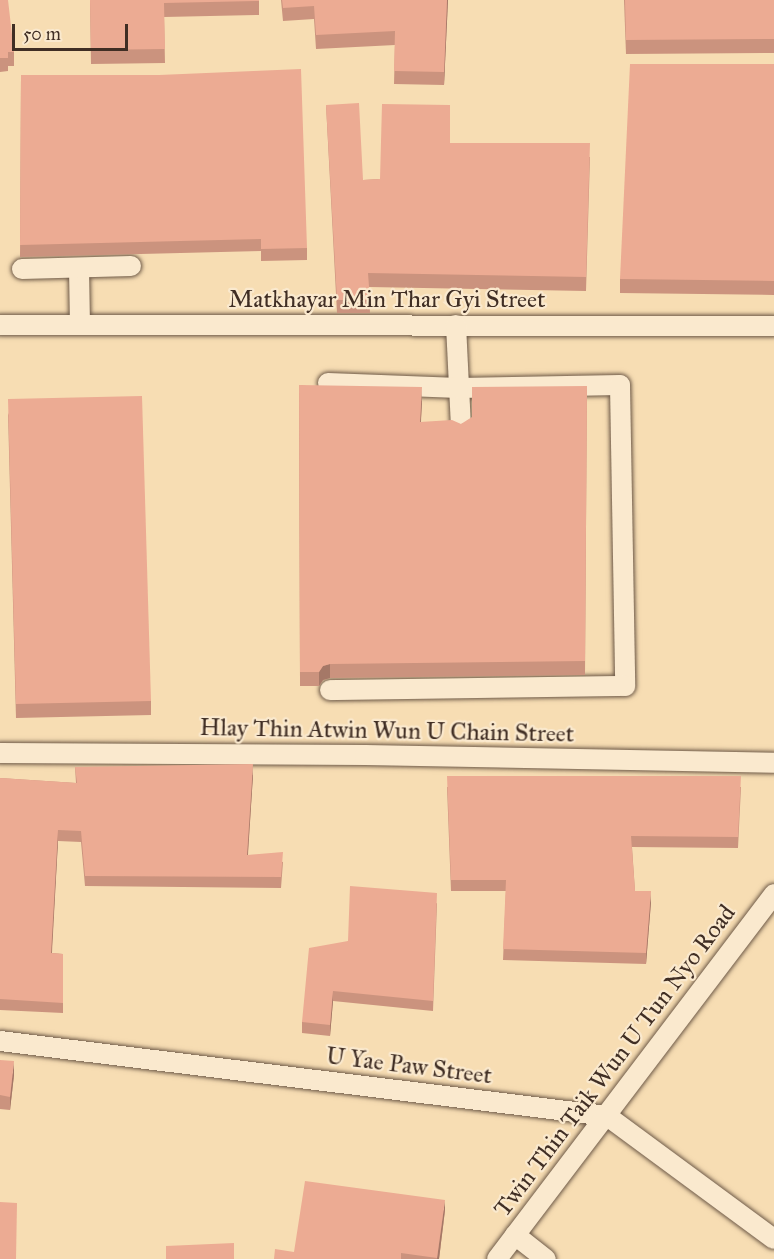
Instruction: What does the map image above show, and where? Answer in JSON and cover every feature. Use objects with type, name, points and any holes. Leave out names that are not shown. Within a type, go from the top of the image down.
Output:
[{"type":"street","points":[[22,269],[131,266]]},
{"type":"street","points":[[79,268],[80,325]]},
{"type":"street","name":"Matkhayar Min Thar Gyi Street","points":[[0,325],[774,326]]},
{"type":"street","points":[[456,325],[462,426]]},
{"type":"street","points":[[328,383],[459,388],[620,385],[625,686],[330,690]]},
{"type":"street","name":"Hlay Thin Atwin Wun U Chain Street","points":[[0,753],[364,755],[774,764]]},
{"type":"street","name":"Twin Thin Taik Wun U Tun Nyo Road","points":[[497,1259],[774,894]]},
{"type":"street","name":"U Yae Paw Street","points":[[0,1041],[607,1116],[774,1239]]},
{"type":"street","points":[[515,1235],[546,1259]]},
{"type":"building","points":[[0,0],[8,0],[14,52],[8,52],[8,58],[0,58]]},
{"type":"building","points":[[90,0],[259,1],[164,3],[165,49],[91,50]]},
{"type":"building","points":[[282,0],[447,0],[444,72],[394,71],[395,31],[316,35],[314,6],[283,8]]},
{"type":"building","points":[[625,0],[774,0],[774,39],[626,40]]},
{"type":"building","points":[[630,64],[774,64],[774,281],[620,279]]},
{"type":"building","points":[[301,69],[307,248],[261,249],[261,239],[20,245],[21,75],[159,75]]},
{"type":"building","points":[[359,103],[363,180],[380,179],[382,104],[450,105],[450,143],[590,143],[586,277],[368,273],[370,300],[337,300],[326,105]]},
{"type":"building","points":[[299,385],[422,387],[420,422],[452,420],[461,424],[472,417],[472,387],[587,386],[585,661],[330,664],[323,666],[319,672],[300,672]]},
{"type":"building","points":[[142,396],[151,701],[16,704],[8,399]]},
{"type":"building","points":[[253,764],[247,855],[283,852],[281,877],[85,876],[81,831],[58,830],[51,953],[63,954],[63,1003],[0,999],[0,778],[77,783],[75,767]]},
{"type":"building","points":[[447,776],[741,776],[738,837],[631,836],[635,891],[651,891],[646,953],[503,949],[506,880],[451,880]]},
{"type":"building","points":[[350,886],[437,893],[433,1001],[333,991],[330,1025],[302,1022],[309,948],[348,941]]},
{"type":"building","points":[[0,1060],[14,1061],[10,1097],[0,1095]]},
{"type":"building","points":[[305,1181],[445,1200],[437,1258],[401,1253],[401,1259],[274,1259],[275,1249],[294,1252]]},
{"type":"building","points":[[0,1202],[17,1203],[16,1259],[0,1259]]},
{"type":"building","points":[[234,1243],[234,1259],[166,1259],[166,1246]]}]
